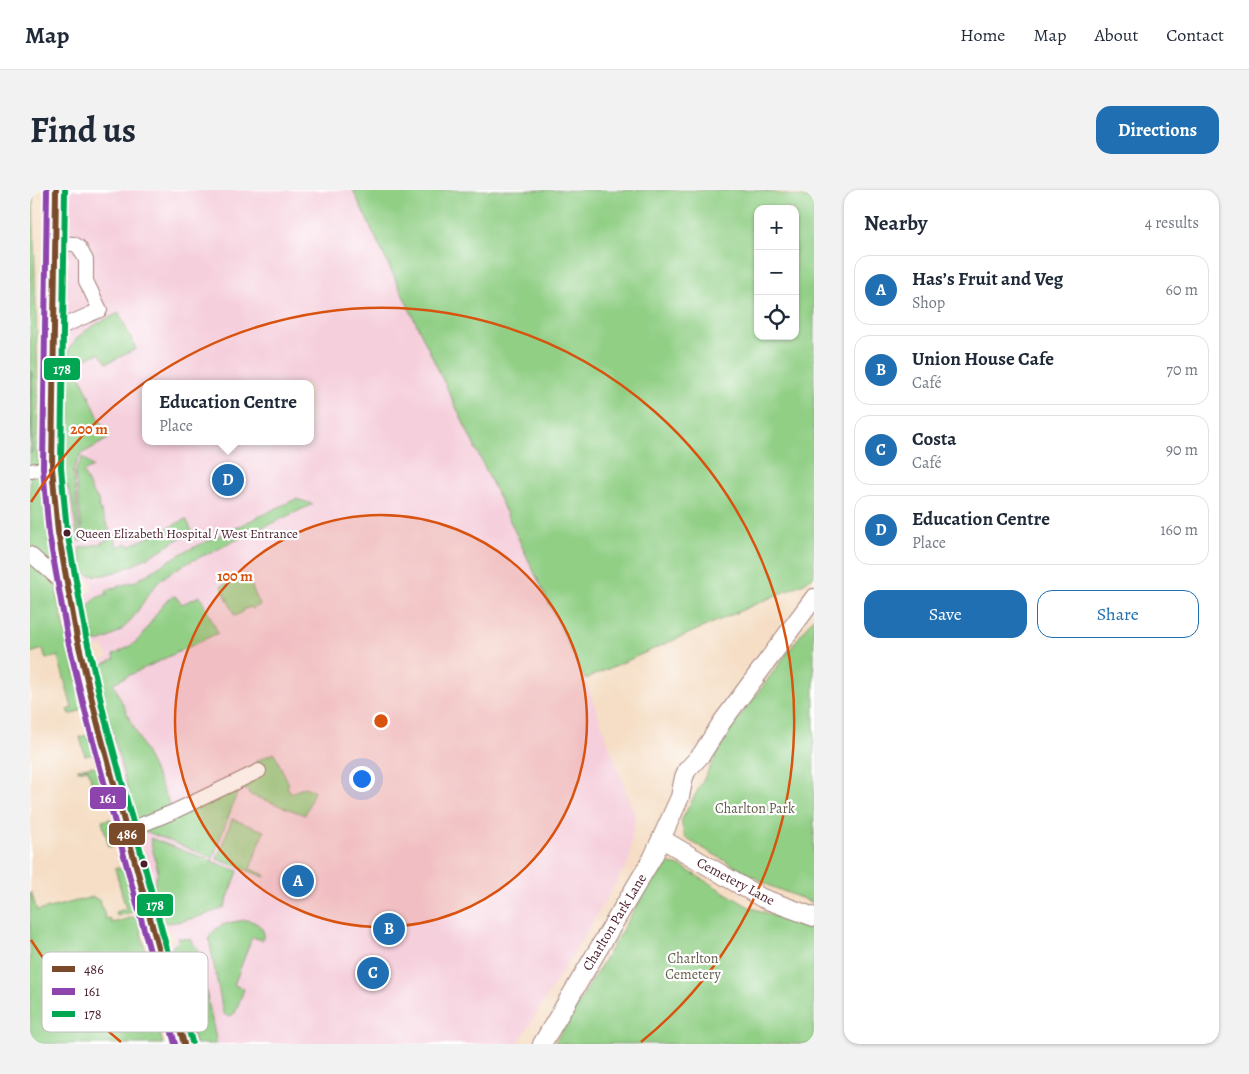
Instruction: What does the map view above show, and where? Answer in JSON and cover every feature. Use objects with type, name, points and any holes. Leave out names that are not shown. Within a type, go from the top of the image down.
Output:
[{"type":"street","points":[[56,190],[52,468],[58,532],[64,575],[82,660],[159,952]]},
{"type":"street","points":[[54,330],[100,310],[86,280],[86,260],[79,247],[74,244],[55,243]]},
{"type":"street","points":[[30,471],[52,468]]},
{"type":"street","points":[[30,554],[56,577],[64,575]]},
{"type":"street","name":"Charlton Park Lane","points":[[542,1044],[653,857],[680,797],[687,770],[701,755],[722,722],[814,598]]},
{"type":"street","points":[[126,831],[173,812],[259,771]]},
{"type":"street","name":"Cemetery Lane","points":[[662,839],[762,898],[814,917]]},
{"type":"shaded area","points":[[66,190],[353,190],[585,679],[635,816],[629,862],[518,1044],[191,1044],[188,1032],[208,1032],[208,952],[166,952],[168,946],[174,939],[170,928],[157,921],[151,900],[151,878],[144,851],[135,837],[130,821],[92,674],[94,665],[108,657],[103,646],[93,648],[84,641],[78,607],[84,596],[92,591],[90,580],[82,578],[73,572],[68,562],[71,548],[65,497],[59,480]]},
{"type":"green space","points":[[30,190],[33,190],[38,396],[37,453],[58,601],[83,705],[80,710],[73,714],[69,714],[67,710],[72,708],[58,656],[46,659],[43,649],[30,653]]},
{"type":"green space","points":[[353,190],[757,190],[814,199],[814,576],[804,583],[585,679]]},
{"type":"green space","points":[[119,313],[136,349],[107,363],[99,353],[75,364],[108,439],[81,454],[73,471],[81,541],[78,541],[71,496],[63,477],[68,351],[72,344],[84,333]]},
{"type":"green space","points":[[30,370],[32,372],[33,452],[30,453]]},
{"type":"green space","points":[[83,457],[93,467],[83,472],[94,496],[96,496],[100,504],[98,505],[110,531],[85,540],[82,531],[75,472]]},
{"type":"green space","points":[[296,499],[313,504],[175,570],[155,586],[125,627],[104,640],[89,641],[82,613],[96,598],[107,594],[106,590],[136,581],[180,554]]},
{"type":"green space","points":[[186,519],[192,531],[139,562],[109,574],[95,576],[83,573],[79,548],[99,544],[117,535],[114,538],[118,547],[127,543],[129,546],[153,535],[153,533],[161,529],[162,531]]},
{"type":"green space","points":[[246,574],[260,605],[252,609],[250,607],[243,610],[243,612],[235,616],[221,586]]},
{"type":"green space","points":[[175,596],[182,604],[200,596],[218,633],[113,683],[172,809],[136,821],[96,671],[101,665],[115,659],[113,655],[137,641],[165,602]]},
{"type":"green space","name":"Charlton Park","points":[[814,617],[814,903],[770,886],[685,838],[681,821],[731,729]]},
{"type":"green space","points":[[88,735],[92,737],[95,752],[85,756],[80,737]]},
{"type":"green space","points":[[274,753],[289,784],[287,786],[291,793],[305,787],[314,791],[305,815],[248,794],[249,791],[239,788],[213,858],[142,830],[262,772],[256,761]]},
{"type":"green space","points":[[93,766],[99,769],[107,798],[97,802],[88,769],[78,771],[78,769]]},
{"type":"green space","points":[[110,819],[113,821],[119,842],[118,845],[109,847],[102,821]]},
{"type":"green space","points":[[232,819],[264,831],[250,869],[265,875],[265,877],[217,859]]},
{"type":"green space","points":[[150,838],[238,871],[224,908],[185,920],[165,922],[159,914],[155,901],[154,884],[158,872]]},
{"type":"green space","name":"Charlton Cemetery","points":[[669,864],[682,867],[749,907],[814,930],[814,1044],[554,1044],[657,872]]},
{"type":"green space","points":[[115,868],[125,872],[136,911],[117,916],[116,912],[126,909]]},
{"type":"green space","points":[[30,893],[37,911],[93,897],[100,901],[106,919],[110,918],[112,923],[137,916],[145,949],[144,952],[42,952],[42,1032],[160,1032],[163,1044],[30,1044]]},
{"type":"green space","points":[[246,920],[257,924],[264,934],[262,940],[252,937],[234,985],[244,989],[235,1013],[229,1017],[223,1012],[209,939],[211,934],[219,927]]},
{"type":"green space","points":[[178,938],[190,939],[198,952],[172,952],[173,946],[179,941]]},
{"type":"green space","points":[[208,1001],[217,1044],[195,1044],[192,1032],[208,1032]]},
{"type":"transit line","name":"161","points":[[47,190],[43,468],[49,534],[68,640],[88,723],[150,952]]},
{"type":"transit line","name":"486","points":[[56,190],[52,468],[58,532],[77,638],[97,721],[159,952]]},
{"type":"transit line","name":"178","points":[[65,190],[61,468],[67,531],[86,636],[105,719],[168,952]]},
{"type":"transit line","name":"161","points":[[172,1032],[175,1044]]},
{"type":"transit line","name":"486","points":[[181,1032],[184,1044]]},
{"type":"transit line","name":"178","points":[[189,1032],[192,1042]]},
{"type":"place","name":"Education Centre","points":[[228,480]]},
{"type":"place","name":"Queen Elizabeth Hospital / West Entrance","points":[[67,533]]},
{"type":"place","name":"Has’s Fruit and Veg","points":[[298,881]]},
{"type":"place","name":"Union House Cafe","points":[[389,929]]},
{"type":"place","name":"Costa","points":[[373,973]]}]
